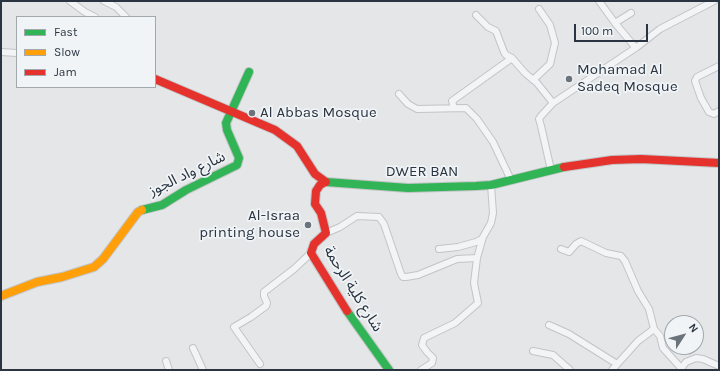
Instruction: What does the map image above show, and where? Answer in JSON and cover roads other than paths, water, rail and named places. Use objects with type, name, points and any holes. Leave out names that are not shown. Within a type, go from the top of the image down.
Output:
[{"type":"street","points":[[104,1],[116,7],[125,16]]},
{"type":"street","points":[[599,1],[635,47]]},
{"type":"street","points":[[551,170],[539,119],[553,103],[660,29],[714,1]]},
{"type":"street","points":[[72,2],[92,16]]},
{"type":"street","points":[[533,80],[550,64],[555,43],[550,25],[539,9]]},
{"type":"street","points":[[615,23],[631,13]]},
{"type":"street","points":[[476,15],[488,27],[496,31],[506,55],[512,58],[525,73],[537,83],[553,103]]},
{"type":"street","points":[[1,52],[16,53]]},
{"type":"street","points":[[454,108],[452,101],[512,58]]},
{"type":"street","points":[[719,66],[697,77],[695,81],[701,98],[709,112],[714,114],[719,111]]},
{"type":"street","name":"شارع واد الجوز","points":[[1,296],[37,282],[62,277],[94,267],[103,259],[138,212],[162,205],[186,190],[236,166],[239,162],[239,158],[226,126],[226,122],[249,72]]},
{"type":"street","points":[[156,79],[275,130],[286,137],[300,151],[315,174],[325,182]]},
{"type":"street","points":[[399,94],[408,104],[418,109],[466,108],[477,119],[493,142],[511,180]]},
{"type":"street","name":"DWER BAN","points":[[325,182],[408,188],[491,185],[586,163],[641,159],[719,163]]},
{"type":"street","name":"شارع كلية الرحمة","points":[[325,182],[316,191],[315,204],[321,212],[326,233],[314,244],[311,253],[348,312],[389,370]]},
{"type":"street","points":[[421,370],[432,363],[433,358],[426,352],[422,345],[424,338],[455,323],[478,303],[474,283],[482,239],[493,213],[491,185]]},
{"type":"street","points":[[326,233],[340,227],[357,216],[379,217],[384,224],[403,277],[425,272],[457,259],[478,258]]},
{"type":"street","points":[[439,249],[458,247],[482,239]]},
{"type":"street","points":[[561,249],[569,252],[581,241],[606,253],[621,256],[625,261],[638,292],[649,309],[654,329],[660,336],[663,348],[680,369],[686,362],[696,358],[704,359],[718,368]]},
{"type":"street","points":[[260,364],[234,327],[266,306],[264,292],[294,269],[311,253]]},
{"type":"street","points":[[549,325],[569,334],[617,364]]},
{"type":"street","points":[[612,370],[638,341],[654,329]]},
{"type":"street","points":[[193,348],[203,370]]},
{"type":"street","points":[[533,351],[553,355],[570,370]]},
{"type":"street","points":[[166,361],[169,370]]},
{"type":"place","name":"Mohamad Al Sadeq Mosque","points":[[569,79]]},
{"type":"place","name":"Al Abbas Mosque","points":[[252,113]]},
{"type":"place","name":"Al-Israa printing house","points":[[308,225]]}]
